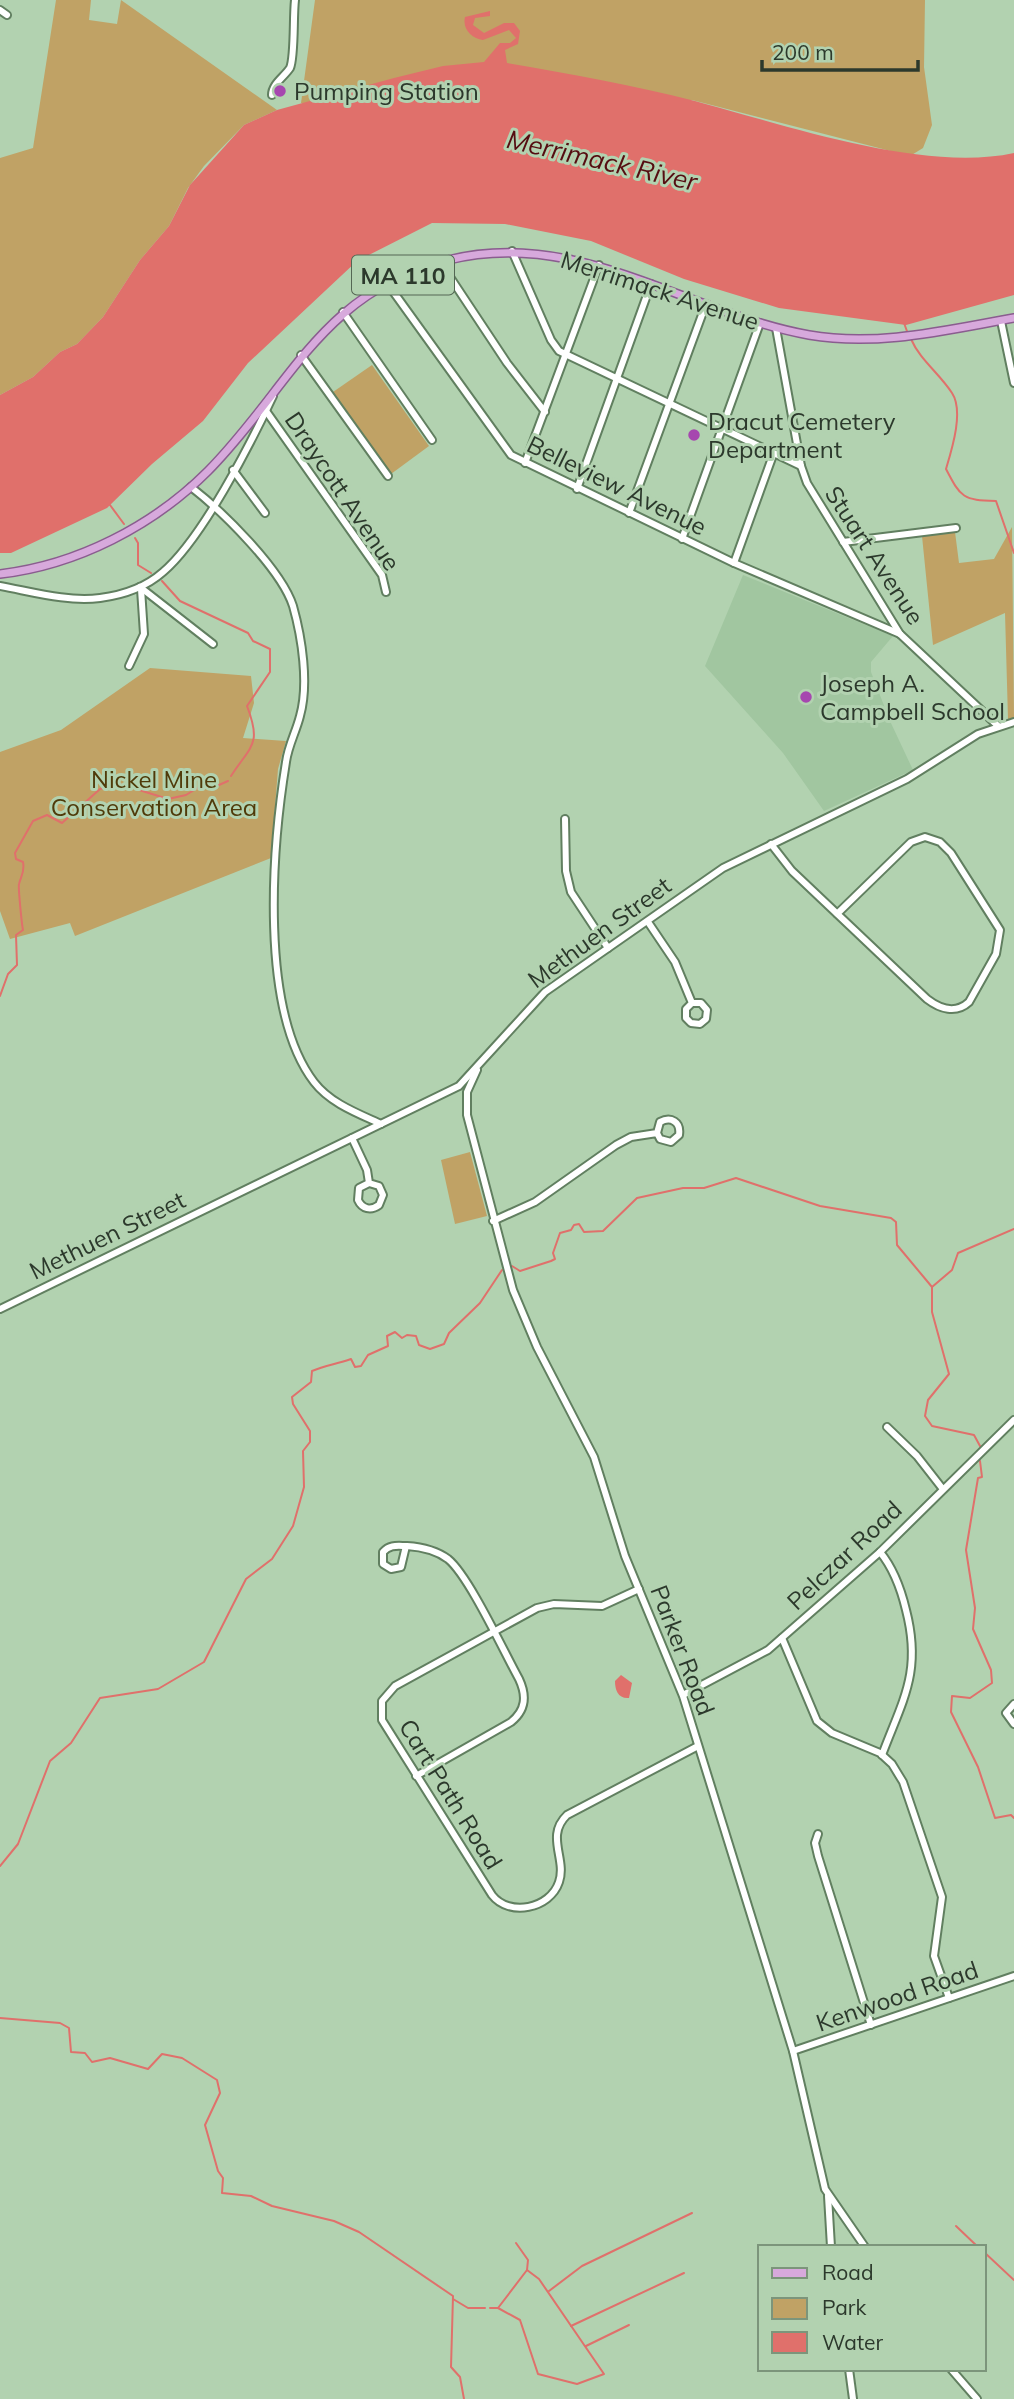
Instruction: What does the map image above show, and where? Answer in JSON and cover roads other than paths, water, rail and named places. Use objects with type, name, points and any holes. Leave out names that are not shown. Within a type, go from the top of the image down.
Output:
[{"type":"main road","name":"Merrimack Avenue","points":[[0,574],[53,563],[110,541],[154,516],[191,487],[233,443],[301,355],[343,312],[387,283],[440,262],[512,251],[549,254],[599,265],[776,328],[844,339],[903,338],[1014,318]]},
{"type":"street","points":[[272,95],[272,90],[293,59],[291,25],[295,0]]},
{"type":"street","points":[[0,10],[7,15]]},
{"type":"street","points":[[512,251],[551,340],[567,355],[801,466]]},
{"type":"street","points":[[440,262],[507,363],[545,412]]},
{"type":"street","points":[[525,463],[599,265]]},
{"type":"street","name":"Belleview Avenue","points":[[387,283],[503,446],[525,463],[734,563],[900,634]]},
{"type":"street","points":[[577,489],[651,284]]},
{"type":"street","points":[[629,513],[706,304]]},
{"type":"street","points":[[343,312],[432,440]]},
{"type":"street","points":[[1001,321],[1014,383]]},
{"type":"street","points":[[682,539],[760,323]]},
{"type":"street","name":"Stuart Avenue","points":[[776,328],[801,466],[807,483],[900,634],[998,726]]},
{"type":"street","points":[[301,355],[388,476]]},
{"type":"street","points":[[0,586],[77,600],[112,596],[140,587],[175,560],[213,504],[280,382]]},
{"type":"street","name":"Draycott Avenue","points":[[266,411],[382,575],[386,592]]},
{"type":"street","points":[[734,563],[773,455]]},
{"type":"street","points":[[233,470],[265,513]]},
{"type":"street","points":[[191,487],[213,504],[271,568],[287,591],[293,608],[303,671],[301,715],[285,767],[277,861],[277,972],[281,1006],[301,1059],[315,1083],[344,1106],[381,1124]]},
{"type":"street","points":[[843,542],[956,527]]},
{"type":"street","points":[[140,587],[213,644]]},
{"type":"street","points":[[129,666],[144,634],[140,587]]},
{"type":"street","name":"Methuen Street","points":[[0,1309],[452,1091],[477,1070],[545,992],[723,869],[907,779],[958,745],[998,726],[1014,722]]},
{"type":"street","points":[[565,819],[566,870],[571,892],[608,948]]},
{"type":"street","points":[[771,845],[784,863],[837,914],[927,999],[944,1009],[965,1006],[973,998],[1000,942],[999,926],[951,853],[940,842],[930,838],[911,842],[837,914]]},
{"type":"street","points":[[648,922],[675,962],[692,1003]]},
{"type":"street","name":"Parker Road","points":[[477,1070],[469,1084],[466,1106],[503,1262],[525,1319],[594,1457],[621,1544],[682,1695],[793,2051],[828,2194],[864,2245]]},
{"type":"street","points":[[492,1221],[527,1207],[625,1140],[657,1133]]},
{"type":"street","points":[[352,1138],[367,1170],[369,1183]]},
{"type":"street","points":[[369,1183],[379,1186],[383,1195],[381,1203],[372,1208],[361,1205],[357,1197],[359,1188],[369,1183]]},
{"type":"street","name":"Pelczar Road","points":[[682,1695],[756,1658],[782,1638],[880,1552],[942,1488],[1014,1421]]},
{"type":"street","points":[[887,1427],[917,1456],[942,1488]]},
{"type":"street","points":[[406,1546],[401,1567],[391,1569],[383,1564],[381,1557],[386,1548],[406,1546],[435,1552],[454,1564],[522,1685],[525,1701],[520,1713],[505,1726],[416,1776]]},
{"type":"street","points":[[880,1552],[899,1584],[915,1651],[908,1685],[882,1755]]},
{"type":"street","name":"Cart Path Road","points":[[639,1589],[594,1608],[548,1604],[400,1684],[384,1697],[382,1720],[495,1899],[508,1907],[522,1909],[548,1897],[558,1886],[561,1872],[556,1832],[567,1815],[698,1746]]},
{"type":"street","points":[[782,1638],[817,1721],[832,1734],[882,1755],[903,1782],[943,1897],[934,1956],[949,1998]]},
{"type":"street","points":[[1014,1704],[1006,1713],[1014,1724]]},
{"type":"street","points":[[818,1834],[815,1843],[818,1856],[871,2025]]},
{"type":"street","name":"Kenwood Road","points":[[793,2051],[1014,1976]]},
{"type":"street","points":[[828,2194],[831,2245]]},
{"type":"street","points":[[849,2371],[853,2399]]},
{"type":"street","points":[[953,2371],[977,2399]]},
{"type":"water","name":"Merrimack River","points":[[490,11],[490,16],[475,18],[473,25],[484,33],[504,23],[514,23],[520,31],[518,44],[505,50],[507,63],[648,90],[854,144],[897,152],[938,157],[978,157],[1014,153],[1014,295],[906,325],[779,308],[684,279],[591,241],[505,224],[432,223],[357,261],[248,363],[203,421],[152,464],[107,508],[11,553],[0,553],[0,395],[33,377],[60,352],[77,344],[103,317],[140,260],[169,226],[190,185],[244,125],[277,110],[394,78],[443,66],[484,62],[500,43],[510,43],[516,38],[509,30],[483,40],[469,33],[465,26],[465,17]]},
{"type":"water","points":[[621,1675],[632,1683],[629,1698],[622,1697],[617,1691],[615,1681]]},
{"type":"waterway","points":[[904,323],[908,334]]},
{"type":"waterway","points":[[911,339],[952,393],[955,401],[956,430],[946,469],[964,496],[996,501],[1014,553]]},
{"type":"waterway","points":[[110,505],[124,524]]},
{"type":"waterway","points":[[135,538],[138,543],[138,565],[151,573]]},
{"type":"waterway","points":[[162,581],[180,601],[248,633],[253,641],[270,649],[270,672],[247,706],[254,729],[252,744],[231,776]]},
{"type":"waterway","points":[[0,996],[8,974],[17,965],[16,935],[23,930],[19,887],[23,862],[16,859],[15,853],[33,821],[47,815],[62,823],[100,789],[120,784],[168,799],[186,795],[199,787],[228,781]]},
{"type":"waterway","points":[[512,1266],[520,1271],[555,1259],[553,1253],[560,1233],[579,1224],[584,1232],[603,1231],[637,1198],[683,1188],[704,1188],[736,1178],[820,1206],[891,1218],[896,1222],[897,1245],[932,1287]]},
{"type":"waterway","points":[[980,1446],[974,1435],[932,1426],[925,1416],[928,1400],[949,1374],[932,1312],[932,1287],[952,1270],[958,1253],[1014,1229]]},
{"type":"waterway","points":[[0,1866],[18,1844],[50,1761],[71,1743],[100,1698],[158,1689],[204,1662],[246,1579],[272,1559],[293,1526],[304,1487],[303,1451],[310,1442],[310,1431],[293,1404],[292,1397],[311,1382],[312,1371],[351,1359],[355,1367],[361,1366],[368,1355],[388,1346],[387,1336],[395,1332],[402,1338],[407,1335],[416,1336],[419,1345],[430,1349],[444,1344],[449,1333],[480,1303],[502,1270]]},
{"type":"waterway","points":[[980,1461],[982,1477],[978,1478],[966,1550],[975,1608],[973,1629],[991,1670],[992,1683],[970,1698],[952,1696],[951,1712],[978,1767],[995,1818],[1011,1815],[1014,1818]]},
{"type":"waterway","points":[[0,2018],[60,2023],[69,2028],[71,2052],[85,2053],[92,2062],[110,2058],[148,2069],[162,2054],[182,2058],[217,2080],[220,2093],[205,2125],[218,2171],[223,2178],[222,2193],[251,2196],[272,2206],[334,2221],[359,2232],[453,2296],[451,2367],[460,2377],[464,2399]]},
{"type":"waterway","points":[[549,2291],[582,2266],[692,2213]]},
{"type":"waterway","points":[[956,2226],[976,2245]]},
{"type":"waterway","points":[[490,2308],[498,2308],[527,2270],[528,2260],[516,2243]]},
{"type":"waterway","points":[[986,2254],[1014,2280]]},
{"type":"waterway","points":[[498,2308],[520,2320],[538,2374],[577,2384],[604,2374],[539,2279],[527,2270]]},
{"type":"waterway","points":[[571,2326],[684,2273]]},
{"type":"waterway","points":[[453,2299],[468,2308],[485,2308]]},
{"type":"waterway","points":[[586,2346],[629,2325]]},
{"type":"place","name":"Pumping Station","points":[[280,91]]},
{"type":"place","name":"Dracut Cemetery Department","points":[[694,435]]},
{"type":"place","name":"Joseph A. Campbell School","points":[[806,697]]},
{"type":"park label","name":"Nickel Mine Conservation Area","points":[[154,793]]}]
